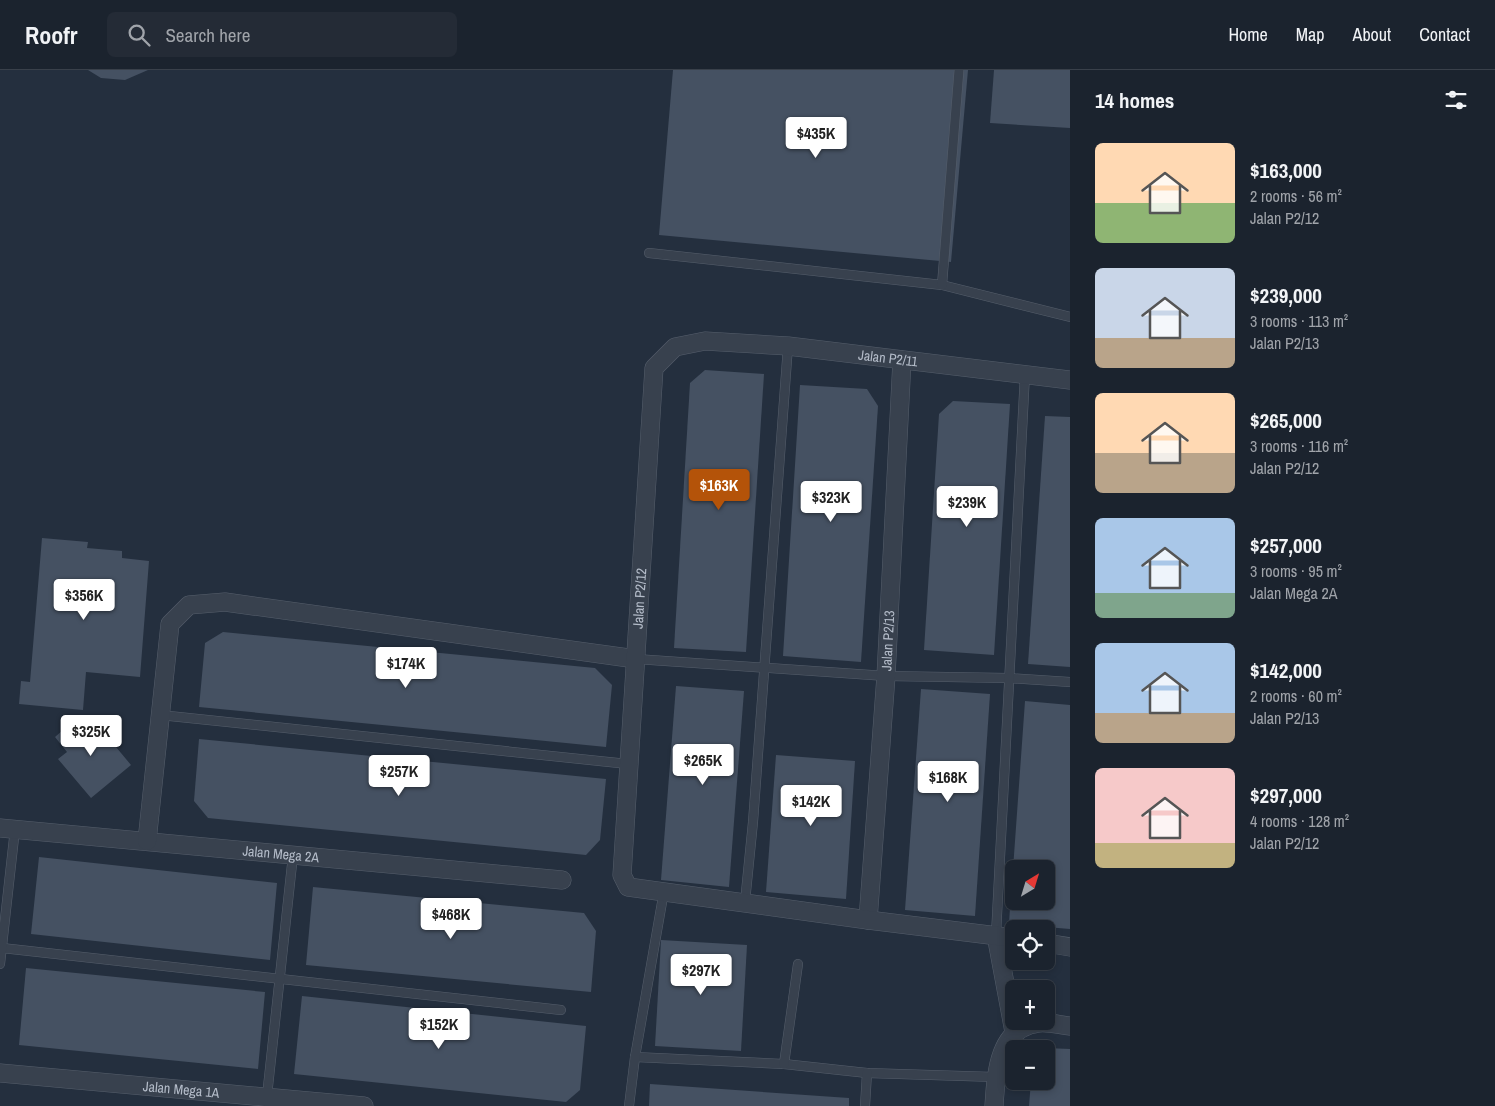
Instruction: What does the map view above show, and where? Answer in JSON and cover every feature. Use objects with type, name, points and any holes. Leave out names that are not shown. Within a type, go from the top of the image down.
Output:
[{"type":"street","name":"Jalan P2/11","points":[[705,342],[788,346],[1070,380]]},
{"type":"street","name":"Jalan P2/12","points":[[664,891],[628,887],[622,875],[654,368],[675,347],[705,342]]},
{"type":"street","name":"Jalan P2/13","points":[[868,920],[886,676],[902,360]]},
{"type":"street","points":[[147,841],[170,624],[189,606],[225,602],[636,659]]},
{"type":"street","name":"Jalan Mega 2A","points":[[7,829],[562,880]]},
{"type":"street","points":[[664,891],[868,920],[1005,936]]},
{"type":"street","points":[[996,935],[1014,1032]]},
{"type":"street","points":[[1055,944],[1070,947]]},
{"type":"street","points":[[994,1106],[996,1078],[1006,1043],[1014,1032],[1039,1022],[1070,1026]]},
{"type":"street","name":"Jalan Mega 1A","points":[[0,1073],[364,1106]]},
{"type":"lane","points":[[942,285],[959,70]]},
{"type":"lane","points":[[650,253],[942,285],[1070,317]]},
{"type":"lane","points":[[745,902],[765,668],[788,346]]},
{"type":"lane","points":[[996,935],[1025,374]]},
{"type":"lane","points":[[636,659],[886,676],[1008,678],[1070,682]]},
{"type":"lane","points":[[160,715],[628,764]]},
{"type":"lane","points":[[0,964],[7,829]]},
{"type":"lane","points":[[267,1096],[293,855]]},
{"type":"lane","points":[[629,1106],[635,1057],[664,891]]},
{"type":"lane","points":[[2,948],[561,1010]]},
{"type":"lane","points":[[784,1064],[798,964]]},
{"type":"lane","points":[[635,1057],[784,1064],[867,1073],[996,1078]]},
{"type":"lane","points":[[865,1106],[867,1073]]},
{"type":"building","points":[[88,70],[148,70],[125,80],[101,78]]},
{"type":"building","points":[[673,70],[968,70],[951,262],[659,235]]},
{"type":"building","points":[[994,70],[1070,70],[1070,128],[990,123]]},
{"type":"building","points":[[705,370],[764,374],[746,652],[674,648],[690,383]]},
{"type":"building","points":[[800,385],[867,389],[878,406],[861,662],[783,656]]},
{"type":"building","points":[[953,401],[1010,404],[994,655],[924,650],[939,414]]},
{"type":"building","points":[[1045,416],[1070,417],[1070,667],[1028,664]]},
{"type":"building","points":[[42,538],[88,542],[87,548],[122,551],[122,558],[149,561],[140,677],[86,672],[83,710],[19,704],[21,681],[30,682]]},
{"type":"building","points":[[223,632],[595,668],[612,685],[606,747],[199,707],[205,643]]},
{"type":"building","points":[[676,686],[744,691],[729,887],[661,880]]},
{"type":"building","points":[[921,689],[990,694],[975,916],[905,910]]},
{"type":"building","points":[[1025,701],[1070,705],[1070,929],[1055,928],[1055,920],[1009,920],[1010,910],[1055,910],[1055,860],[1014,860]]},
{"type":"building","points":[[91,717],[131,765],[91,798],[58,759],[67,752],[55,737],[71,723],[76,730]]},
{"type":"building","points":[[199,739],[606,779],[600,840],[586,855],[208,818],[194,801]]},
{"type":"building","points":[[776,755],[855,761],[846,899],[766,892]]},
{"type":"building","points":[[39,857],[277,883],[270,960],[31,934]]},
{"type":"building","points":[[313,887],[584,913],[596,931],[591,992],[306,965]]},
{"type":"building","points":[[661,940],[747,945],[741,1051],[655,1046]]},
{"type":"building","points":[[26,968],[265,992],[258,1069],[19,1045]]},
{"type":"building","points":[[302,996],[586,1026],[580,1090],[566,1102],[294,1074]]},
{"type":"building","points":[[1055,1048],[1070,1049],[1070,1106],[1029,1106],[1030,1090],[1055,1090]]},
{"type":"building","points":[[650,1084],[849,1098],[849,1106],[649,1106]]}]
